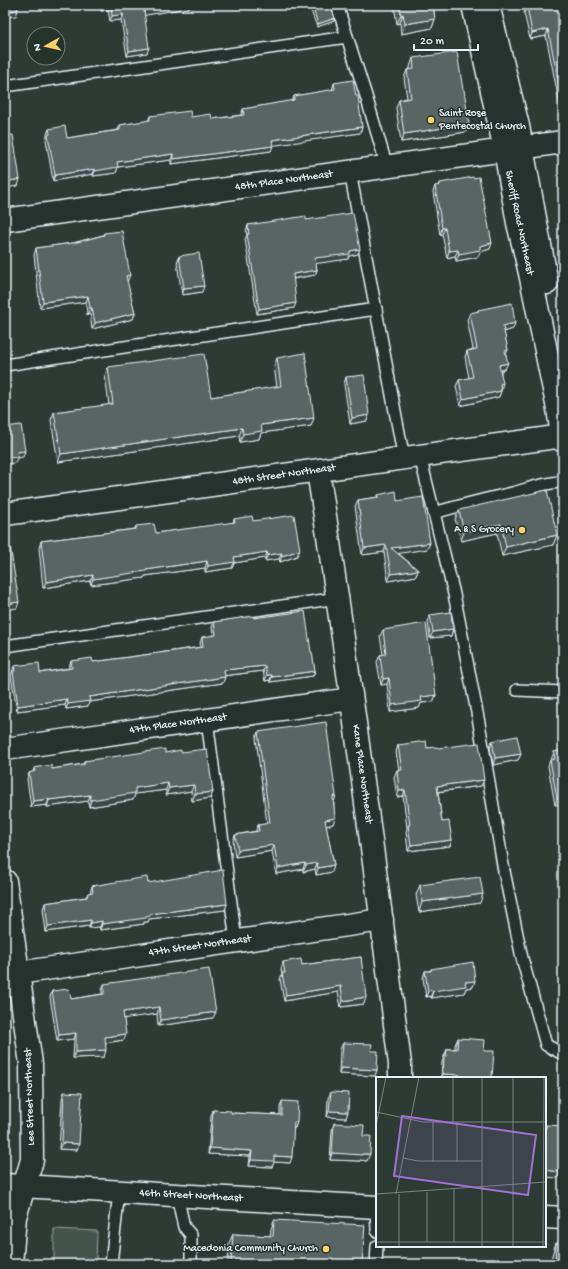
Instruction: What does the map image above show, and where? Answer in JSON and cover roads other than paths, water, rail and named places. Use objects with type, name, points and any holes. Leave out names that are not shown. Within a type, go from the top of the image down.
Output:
[{"type":"street","name":"Sheriff Road Northeast","points":[[473,5],[513,148],[563,368]]},
{"type":"street","name":"Sheriff Road Northeast","points":[[488,5],[518,126],[513,148],[518,223],[530,273],[563,438]]},
{"type":"street","name":"48th Place Northeast","points":[[5,220],[563,142]]},
{"type":"street","name":"48th Street Northeast","points":[[5,514],[563,438]]},
{"type":"street","name":"Kane Place Northeast","points":[[318,471],[338,598],[382,920],[400,1064],[400,1077]]},
{"type":"street","name":"47th Place Northeast","points":[[5,749],[351,699]]},
{"type":"street","name":"Lee Street Northeast","points":[[5,881],[31,1064],[32,1160],[14,1185],[15,1217],[12,1264]]},
{"type":"street","name":"47th Street Northeast","points":[[18,973],[382,920]]},
{"type":"street","name":"46th Street Northeast","points":[[14,1185],[376,1207]]},
{"type":"street","points":[[546,1217],[563,1218]]},
{"type":"lane","points":[[337,5],[387,167]]},
{"type":"lane","points":[[5,86],[347,37]]},
{"type":"lane","points":[[350,172],[376,309],[412,458],[434,513],[454,594],[479,723],[504,871],[522,958],[546,1044],[563,1053]]},
{"type":"lane","points":[[5,365],[376,309]]},
{"type":"lane","points":[[434,513],[468,503],[556,482],[563,482]]},
{"type":"lane","points":[[5,646],[338,598]]},
{"type":"lane","points":[[517,690],[563,692]]},
{"type":"lane","points":[[207,720],[236,941]]},
{"type":"lane","points":[[111,1264],[119,1191]]},
{"type":"lane","points":[[177,1195],[184,1227],[191,1235],[191,1264]]},
{"type":"lane","points":[[376,1264],[377,1247]]},
{"type":"place","name":"Saint Rose Pentecostal Church","points":[[431,120]]},
{"type":"place","name":"A & S Grocery","points":[[522,530]]},
{"type":"place","name":"Macedonia Community Church","points":[[326,1249]]}]
